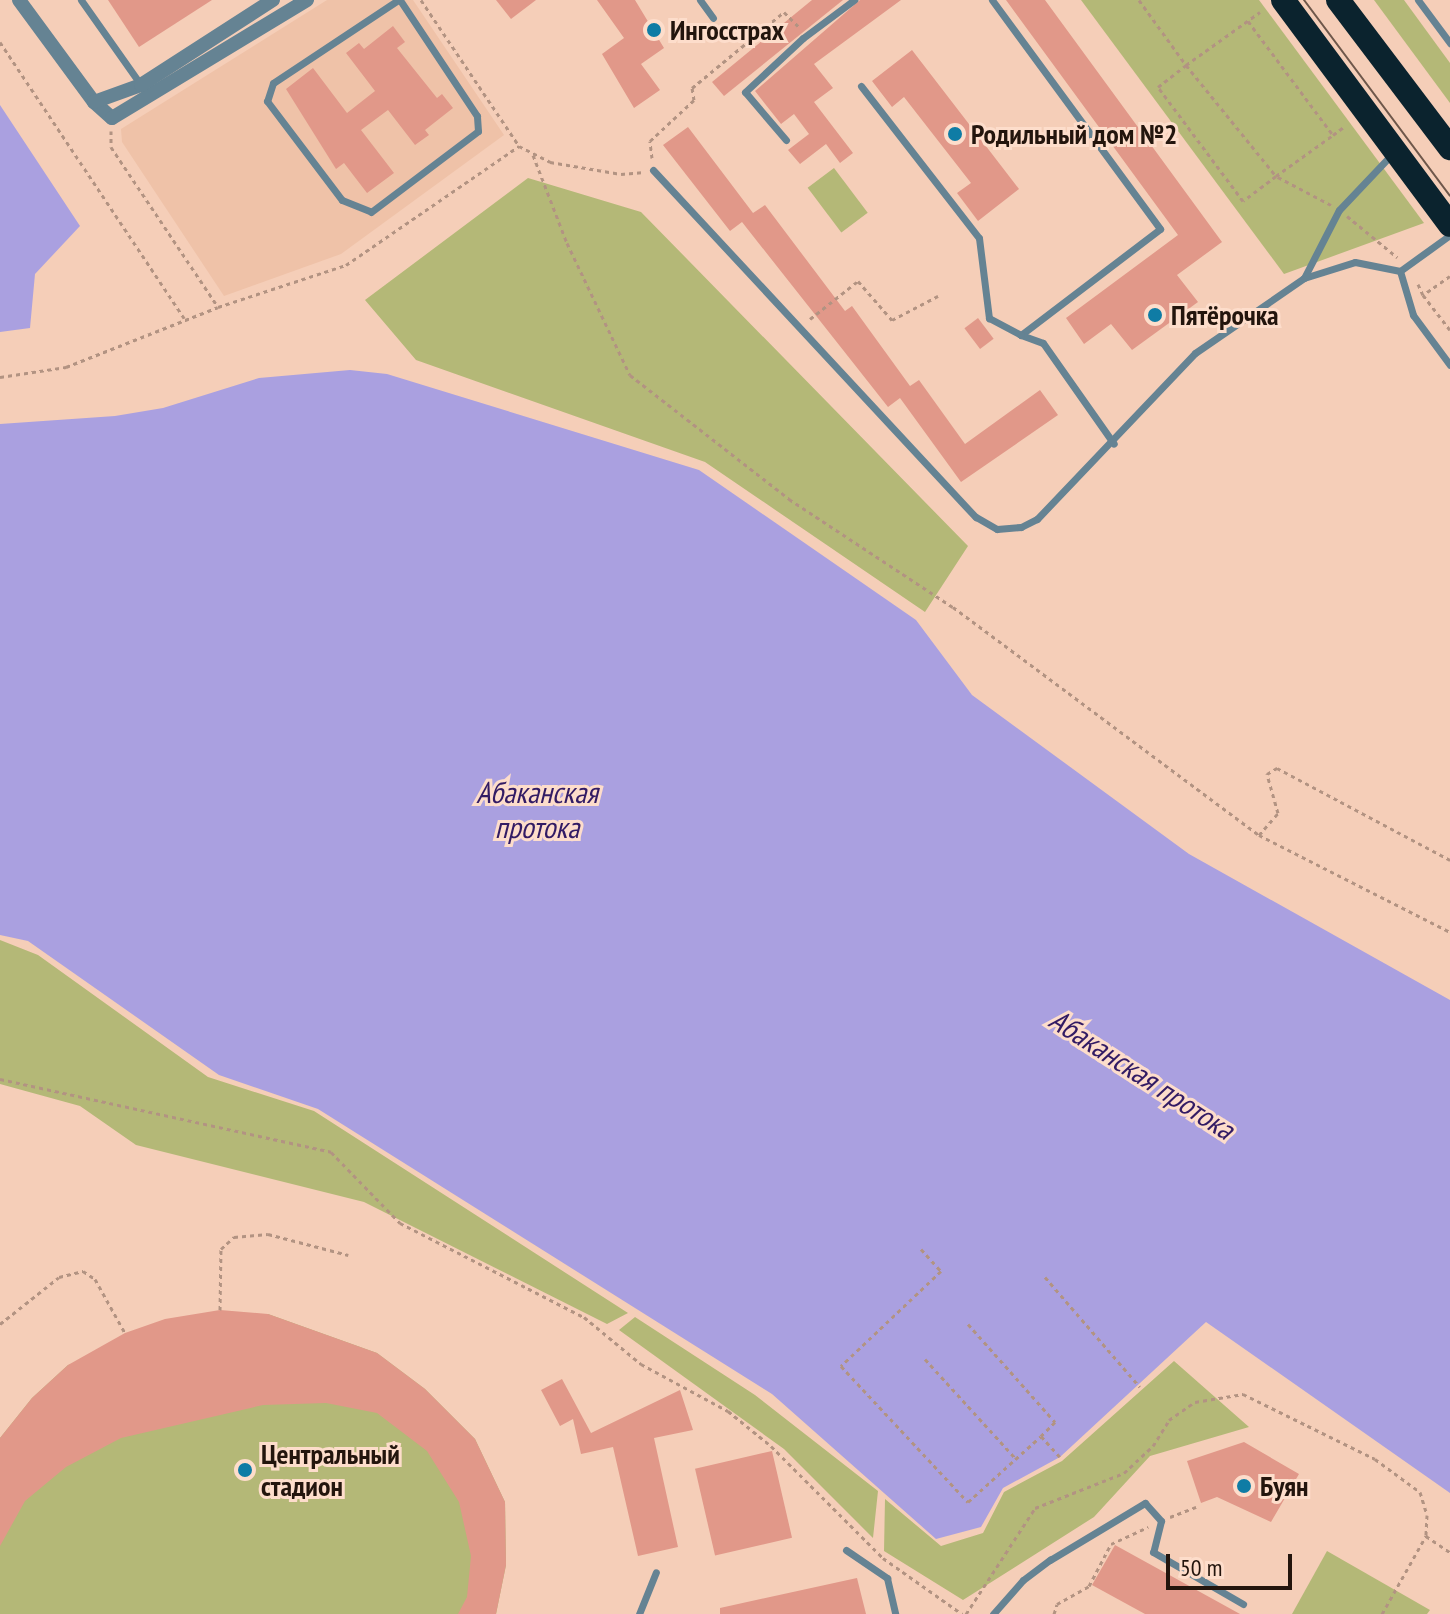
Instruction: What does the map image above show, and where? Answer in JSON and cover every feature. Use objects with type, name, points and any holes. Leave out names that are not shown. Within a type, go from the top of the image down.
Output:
[{"type":"highway","points":[[1283,0],[1450,225]]},
{"type":"highway","points":[[1338,0],[1450,148]]},
{"type":"street","points":[[19,0],[94,102],[112,118],[307,0]]},
{"type":"street","points":[[94,102],[141,85],[273,0]]},
{"type":"lane","points":[[81,0],[141,85]]},
{"type":"lane","points":[[399,0],[477,116],[478,131],[371,212],[342,200],[267,101],[273,83],[399,0]]},
{"type":"lane","points":[[700,0],[713,18]]},
{"type":"lane","points":[[786,140],[745,92],[803,38],[854,0]]},
{"type":"lane","points":[[992,0],[1160,229],[1021,335]]},
{"type":"lane","points":[[1418,0],[1450,43]]},
{"type":"lane","points":[[861,86],[979,238],[989,318],[1043,343],[1114,444]]},
{"type":"lane","points":[[1304,278],[1339,210],[1395,151]]},
{"type":"lane","points":[[653,170],[797,329],[976,517],[997,529],[1021,527],[1037,519],[1114,444],[1195,353],[1304,278],[1355,262],[1400,271],[1450,235]]},
{"type":"lane","points":[[1400,271],[1413,315],[1450,365]]},
{"type":"lane","points":[[993,1614],[1041,1567],[1145,1503],[1161,1521],[1153,1552],[1243,1604]]},
{"type":"lane","points":[[846,1550],[887,1578],[895,1614]]},
{"type":"lane","points":[[639,1614],[656,1572]]},
{"type":"path","points":[[421,0],[519,146],[533,155],[621,174],[653,170],[650,141],[694,100],[692,88],[784,12],[804,33]]},
{"type":"path","points":[[1139,0],[1186,65],[1276,176],[1339,210],[1408,266],[1423,295],[1450,330]]},
{"type":"path","points":[[1260,12],[1158,87],[1243,201],[1345,126]]},
{"type":"path","points":[[1248,21],[1333,135]]},
{"type":"path","points":[[0,42],[184,318]]},
{"type":"path","points":[[112,118],[111,147],[218,307]]},
{"type":"path","points":[[0,377],[66,367],[184,318],[346,265],[519,146]]},
{"type":"path","points":[[533,155],[567,243],[630,375],[789,499],[953,607],[1259,835],[1450,932]]},
{"type":"path","points":[[1423,295],[1450,276]]},
{"type":"path","points":[[797,329],[858,281],[892,320],[938,296]]},
{"type":"path","points":[[1259,835],[1278,813],[1267,774],[1277,768],[1450,860]]},
{"type":"path","points":[[0,1079],[331,1152],[400,1223],[584,1317],[641,1364],[728,1411],[771,1446],[883,1558],[964,1614],[1035,1508],[1124,1473],[1153,1446],[1169,1420],[1195,1402],[1243,1394],[1375,1459],[1420,1492],[1426,1536],[1382,1614]]},
{"type":"path","points":[[220,1310],[221,1249],[234,1237],[268,1234],[348,1255]]},
{"type":"path","points":[[921,1249],[941,1271],[841,1366],[968,1502],[1055,1422],[968,1324]]},
{"type":"path","points":[[0,1324],[59,1277],[83,1271],[95,1279],[125,1333]]},
{"type":"path","points":[[1045,1277],[1140,1387]]},
{"type":"path","points":[[925,1359],[1015,1458]]},
{"type":"path","points":[[1041,1436],[1060,1457]]},
{"type":"path","points":[[1054,1614],[1057,1604],[1089,1586],[1111,1544],[1196,1507]]},
{"type":"path","points":[[1426,1536],[1450,1552]]},
{"type":"shaded area","points":[[327,0],[413,0],[504,135],[341,254],[224,296],[122,142],[121,129]]},
{"type":"green space","points":[[1081,0],[1259,0],[1424,223],[1284,274]]},
{"type":"green space","points":[[1374,0],[1404,0],[1450,63],[1450,103]]},
{"type":"green space","points":[[834,168],[868,213],[841,233],[808,188]]},
{"type":"green space","points":[[528,178],[641,212],[968,546],[925,612],[705,462],[416,360],[365,300]]},
{"type":"green space","points":[[0,940],[38,955],[208,1077],[314,1111],[628,1313],[607,1324],[364,1202],[136,1145],[80,1106],[0,1084]]},
{"type":"green space","name":"Центральный стадион","points":[[268,1314],[377,1353],[425,1389],[475,1439],[505,1502],[506,1565],[496,1614],[0,1614],[0,1438],[32,1398],[68,1365]]},
{"type":"green space","points":[[635,1317],[755,1395],[878,1491],[873,1538],[784,1449],[619,1330]]},
{"type":"green space","points":[[1174,1361],[1249,1427],[1150,1456],[1094,1517],[963,1600],[884,1551],[885,1499],[941,1546],[983,1533],[1004,1492],[1062,1461]]},
{"type":"green space","points":[[1327,1551],[1430,1610],[1427,1614],[1292,1614]]},
{"type":"water","points":[[0,105],[80,226],[35,274],[30,328],[0,332]]},
{"type":"water","name":"Абаканская протока","points":[[350,370],[387,374],[699,470],[916,620],[972,695],[1189,854],[1450,1000],[1450,1493],[1206,1322],[1060,1457],[1003,1488],[981,1527],[936,1539],[772,1394],[318,1109],[219,1075],[28,941],[0,935],[0,424],[115,416],[163,408],[259,378]]},
{"type":"building","points":[[108,0],[212,0],[139,47]]},
{"type":"building","points":[[496,0],[536,0],[511,19]]},
{"type":"building","points":[[597,0],[635,0],[664,48],[641,64],[660,90],[634,108],[602,54],[624,38]]},
{"type":"building","points":[[812,0],[843,0],[724,96],[712,82]]},
{"type":"building","points":[[860,0],[901,0],[814,64],[833,88],[814,102],[853,153],[840,163],[826,144],[800,164],[788,150],[809,134],[794,114],[781,124],[755,91]]},
{"type":"building","points":[[1006,0],[1045,0],[1222,242],[1177,275],[1198,302],[1132,350],[1111,324],[1084,344],[1066,318],[1178,235]]},
{"type":"building","points":[[393,26],[405,42],[397,48],[437,98],[442,94],[453,108],[425,130],[429,135],[415,145],[388,110],[361,130],[394,173],[367,193],[344,163],[336,169],[286,89],[313,68],[347,113],[375,91],[346,53],[359,43],[364,49]]},
{"type":"building","name":"Родильный дом №2","points":[[912,50],[1019,189],[978,221],[957,193],[971,183],[904,97],[892,107],[872,81]]},
{"type":"building","points":[[688,127],[753,213],[765,205],[845,311],[852,306],[910,386],[919,380],[965,444],[1040,390],[1058,415],[961,482],[900,398],[888,407],[742,222],[730,231],[663,145]]},
{"type":"building","points":[[978,318],[994,339],[980,349],[964,328]]},
{"type":"building","points":[[220,1310],[268,1314],[377,1353],[425,1389],[475,1439],[505,1502],[506,1565],[496,1614],[458,1614],[467,1597],[471,1556],[459,1502],[427,1451],[377,1413],[326,1403],[263,1405],[121,1438],[66,1467],[25,1501],[0,1546],[0,1438],[32,1398],[68,1365],[125,1333],[165,1319]]},
{"type":"building","points":[[562,1379],[591,1433],[680,1390],[693,1430],[654,1438],[678,1547],[638,1556],[613,1447],[581,1454],[573,1419],[560,1426],[541,1390]]},
{"type":"building","name":"Буян","points":[[1244,1442],[1299,1474],[1271,1522],[1217,1497],[1201,1503],[1187,1461]]},
{"type":"building","points":[[772,1451],[792,1538],[715,1555],[695,1469]]},
{"type":"building","points":[[1115,1545],[1240,1614],[1145,1614],[1092,1585]]},
{"type":"building","points":[[857,1578],[866,1614],[720,1614],[720,1608]]},
{"type":"tram line","points":[[1304,0],[1450,196]]},
{"type":"place","name":"Ингосстрах","points":[[654,30]]},
{"type":"place","name":"Родильный дом №2","points":[[955,134]]},
{"type":"place","name":"Пятёрочка","points":[[1155,315]]},
{"type":"place","name":"Центральный стадион","points":[[245,1470]]},
{"type":"place","name":"Буян","points":[[1244,1486]]}]
